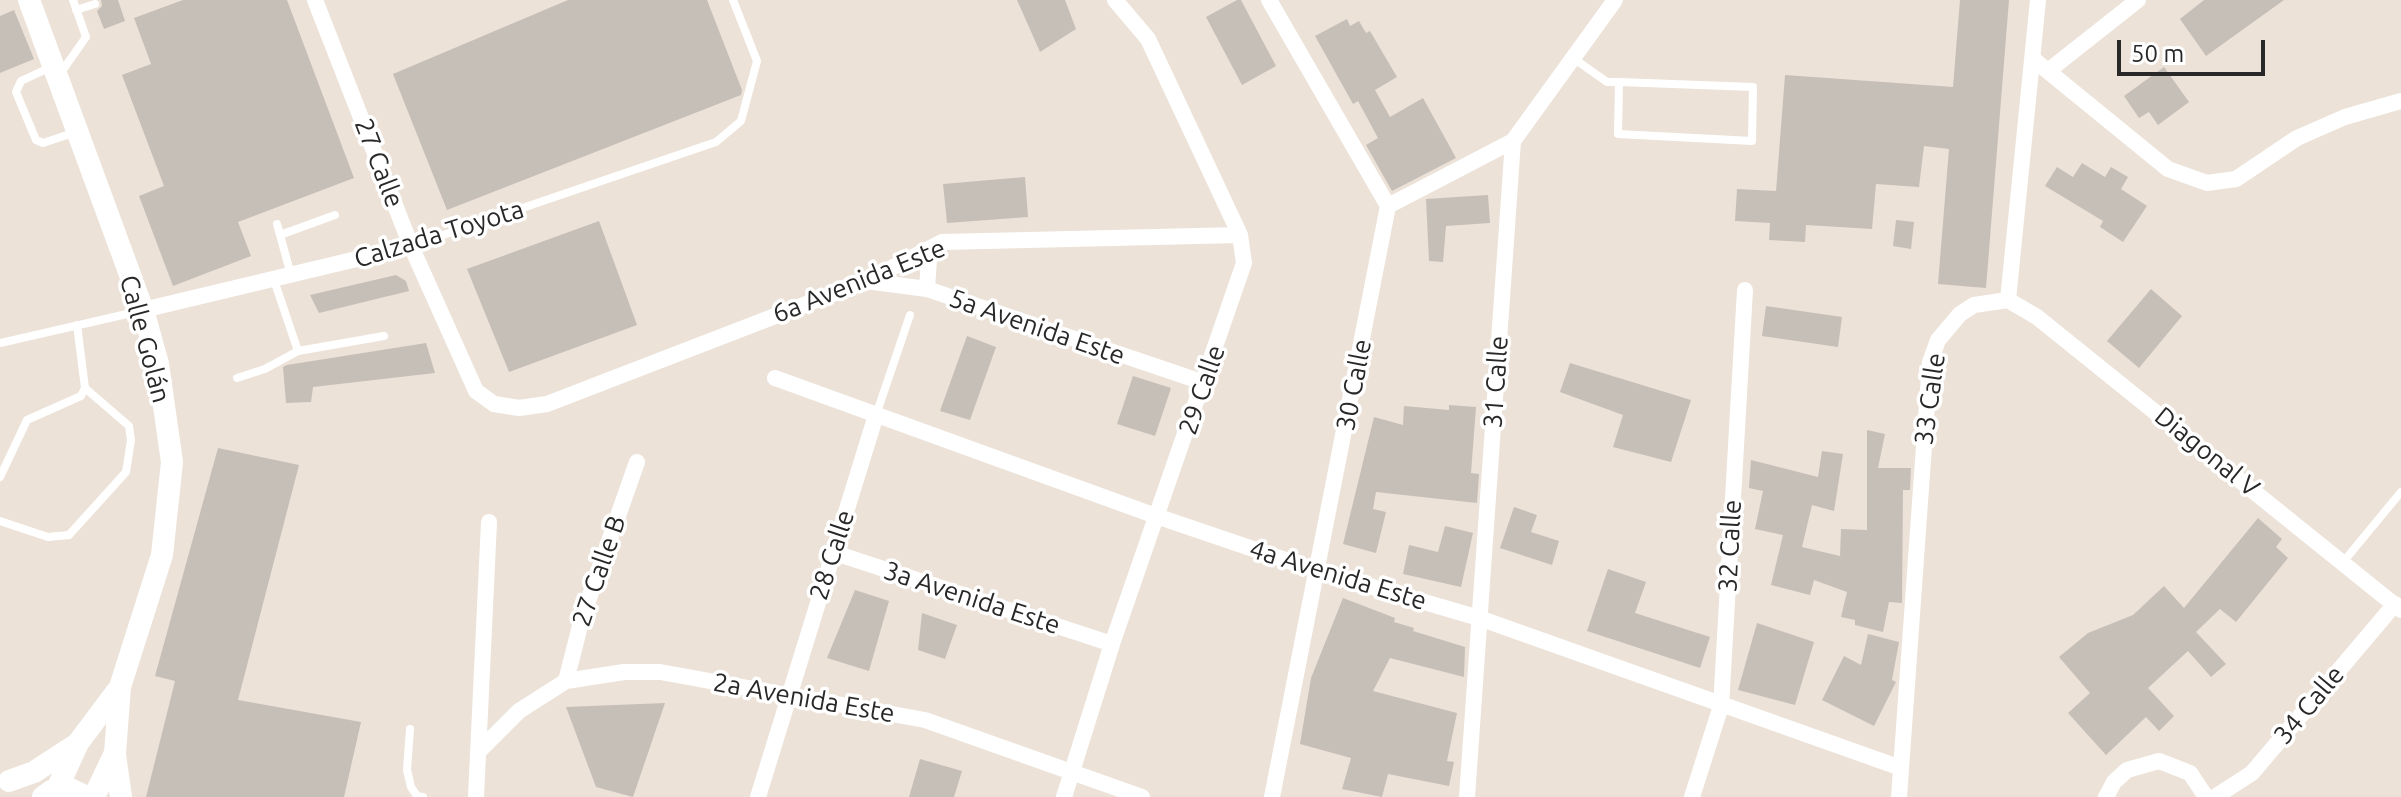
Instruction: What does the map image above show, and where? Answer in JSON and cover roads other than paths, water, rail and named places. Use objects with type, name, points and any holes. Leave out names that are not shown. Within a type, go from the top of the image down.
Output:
[{"type":"main road","name":"Calle Golán","points":[[29,0],[143,310],[158,364],[172,462],[162,555],[120,687],[115,753],[94,797]]},
{"type":"main road","name":"Calle Golán","points":[[50,792],[78,743],[120,687]]},
{"type":"main road","points":[[4,780],[34,772],[78,743]]},
{"type":"main road","points":[[115,753],[121,797]]},
{"type":"main road","points":[[4,780],[50,792],[70,789],[87,797]]},
{"type":"street","name":"27 Calle","points":[[315,0],[411,246],[476,391],[494,404]]},
{"type":"street","name":"29 Calle","points":[[1064,797],[1112,644],[1205,383],[1244,263],[1240,235],[1148,39],[1115,0]]},
{"type":"street","points":[[1269,0],[1388,206],[1513,141],[1615,0]]},
{"type":"street","points":[[2008,300],[2038,0]]},
{"type":"street","points":[[2048,71],[2138,0]]},
{"type":"street","points":[[2033,59],[2168,169],[2207,183],[2236,179],[2297,138],[2345,117],[2401,101]]},
{"type":"street","name":"31 Calle","points":[[1467,797],[1513,141]]},
{"type":"street","name":"30 Calle","points":[[1272,797],[1388,206]]},
{"type":"street","name":"6a Avenida Este","points":[[494,404],[519,408],[547,404],[866,281],[942,242],[1240,235]]},
{"type":"street","points":[[927,289],[929,259],[942,242]]},
{"type":"street","name":"Calzada Toyota","points":[[143,310],[411,246]]},
{"type":"street","name":"5a Avenida Este","points":[[866,281],[927,289],[1205,383]]},
{"type":"street","name":"32 Calle","points":[[1692,797],[1721,706],[1745,290]]},
{"type":"street","name":"Diagonal V","points":[[2008,300],[2050,327],[2398,607]]},
{"type":"street","name":"33 Calle","points":[[1899,797],[1930,362],[1938,340],[1960,314],[1974,305],[2008,300]]},
{"type":"street","name":"4a Avenida Este","points":[[775,378],[1156,516],[1318,571],[1479,618],[1901,768]]},
{"type":"street","name":"28 Calle","points":[[758,797],[876,415]]},
{"type":"street","name":"27 Calle B","points":[[566,681],[582,618],[637,462]]},
{"type":"street","points":[[476,797],[489,522]]},
{"type":"street","name":"3a Avenida Este","points":[[832,552],[1112,644]]},
{"type":"street","name":"34 Calle","points":[[2215,797],[2252,773],[2398,607]]},
{"type":"street","name":"2a Avenida Este","points":[[480,750],[519,711],[566,681],[624,672],[660,672],[925,720],[1142,797]]},
{"type":"street","points":[[2106,797],[2114,782],[2127,770],[2159,761],[2190,773],[2206,797]]},
{"type":"lane","name":"Calzada Toyota","points":[[411,246],[716,142],[741,121],[757,61],[733,0]]},
{"type":"lane","points":[[77,131],[43,143],[36,140],[16,92],[21,81],[56,72],[86,37],[75,5],[95,4]]},
{"type":"lane","points":[[1572,57],[1607,82],[1619,82],[1753,87],[1752,141],[1618,134],[1619,82]]},
{"type":"lane","points":[[280,235],[335,215]]},
{"type":"lane","points":[[277,224],[283,278],[298,351]]},
{"type":"lane","name":"Calzada Toyota","points":[[0,343],[143,310]]},
{"type":"lane","name":"28 Calle","points":[[876,415],[910,315]]},
{"type":"lane","points":[[0,477],[27,420],[81,396],[85,388],[77,325]]},
{"type":"lane","points":[[237,378],[265,369],[298,351],[384,336]]},
{"type":"lane","points":[[0,521],[39,535],[69,535],[126,472],[131,440],[129,426],[85,388]]},
{"type":"lane","points":[[2344,561],[2401,492]]},
{"type":"lane","points":[[410,729],[407,770],[411,787],[417,796],[423,797]]}]
